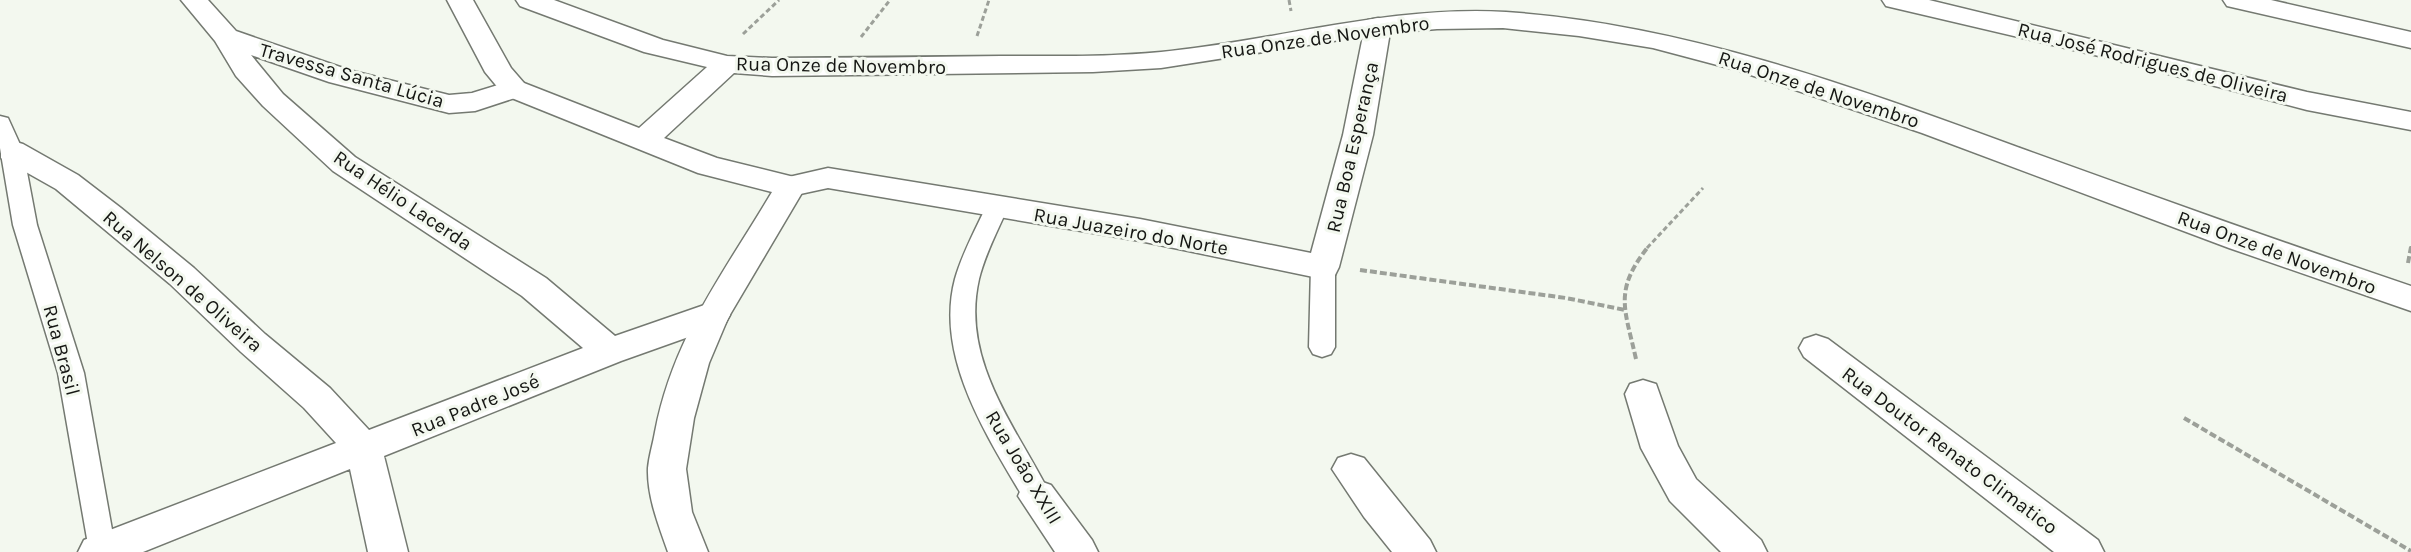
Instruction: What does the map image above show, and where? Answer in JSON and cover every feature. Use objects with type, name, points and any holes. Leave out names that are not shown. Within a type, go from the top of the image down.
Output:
[{"type":"street","name":"Rua Hélio Lacerda","points":[[194,0],[226,37],[246,70],[273,100],[344,164],[534,287],[575,320],[609,352]]},
{"type":"street","name":"Rua Juazeiro do Norte","points":[[460,0],[499,72],[514,89],[709,166],[791,186],[828,178],[1140,230],[1323,267]]},
{"type":"street","name":"Rua Onze de Novembro","points":[[529,0],[654,46],[721,62],[836,68],[1104,63],[1215,53],[1377,26],[1437,21],[1503,20],[1655,40],[1735,61],[1932,126],[2240,240],[2411,299]]},
{"type":"street","name":"Rua José Rodrigues de Oliveira","points":[[1895,0],[2373,116],[2411,121]]},
{"type":"street","points":[[2236,0],[2411,40]]},
{"type":"street","name":"Rua Boa Esperança","points":[[1323,267],[1358,135],[1377,26]]},
{"type":"street","name":"Travessa Santa Lúcia","points":[[226,37],[339,76],[449,104],[475,102],[514,89]]},
{"type":"street","points":[[643,141],[721,62]]},
{"type":"street","name":"Rua Nelson de Oliveira","points":[[6,137],[67,182],[182,276],[253,344],[317,398],[364,449]]},
{"type":"street","points":[[688,552],[673,512],[667,469],[675,418],[691,363],[713,315],[746,264],[791,186]]},
{"type":"street","name":"Rua Padre José","points":[[101,551],[609,352],[713,315]]},
{"type":"street","name":"Rua Doutor Renato Climatico","points":[[1816,348],[2084,552]]},
{"type":"street","points":[[1643,394],[1660,448],[1683,490],[1747,552]]},
{"type":"street","points":[[364,449],[388,552]]},
{"type":"street","points":[[1351,469],[1416,552]]},
{"type":"street","name":"Rua João XXIII","points":[[1037,496],[1078,552]]},
{"type":"lane","name":"Rua Brasil","points":[[6,137],[25,225],[71,373],[101,551]]},
{"type":"lane","name":"Rua João XXIII","points":[[997,207],[967,280],[963,319],[967,351],[979,387],[1002,436],[1037,496]]},
{"type":"lane","points":[[1322,347],[1323,267]]},
{"type":"path","points":[[721,62],[779,0]]},
{"type":"path","points":[[1643,394],[1626,310],[1626,282],[1640,258],[1703,188]]},
{"type":"path","points":[[1323,267],[1347,268],[1555,297],[1626,310]]},
{"type":"path","points":[[2184,418],[2411,551]]}]
